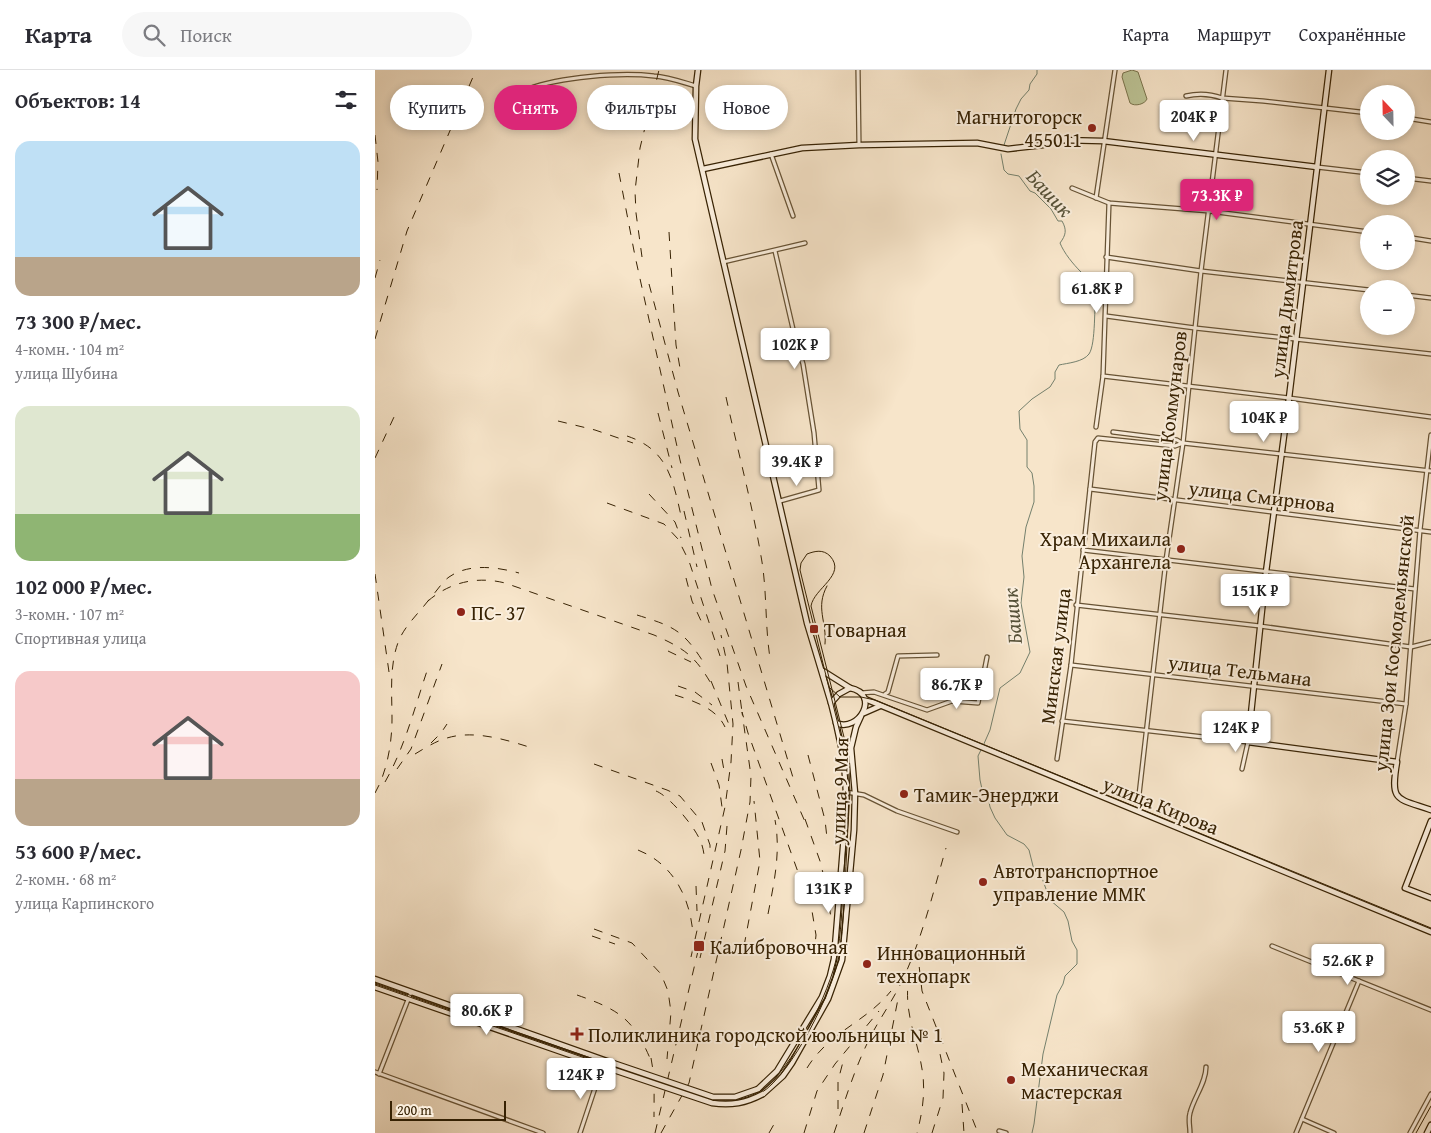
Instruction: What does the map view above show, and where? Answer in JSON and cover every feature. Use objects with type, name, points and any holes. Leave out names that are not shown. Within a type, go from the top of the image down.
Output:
[{"type":"main road","points":[[698,70],[695,139],[807,622],[823,671],[836,723],[847,724],[862,714],[880,706]]},
{"type":"main road","name":"улица Димитрова","points":[[1248,742],[1266,572],[1329,70]]},
{"type":"main road","points":[[703,169],[793,149],[859,145],[977,143],[1008,148],[1043,145],[1060,140],[1103,141],[1317,167]]},
{"type":"main road","points":[[823,671],[861,693],[865,699],[862,714]]},
{"type":"main road","points":[[831,703],[837,695],[850,688]]},
{"type":"main road","name":"улица Кирова","points":[[865,699],[992,753],[1431,932]]},
{"type":"main road","name":"улица 9 Мая","points":[[375,987],[712,1104],[736,1104],[763,1094],[783,1076],[792,1063],[828,999],[837,978],[844,942],[854,830],[855,793],[851,748],[856,727],[862,714]]},
{"type":"main road","name":"улица 9 Мая","points":[[375,979],[713,1097],[735,1097],[758,1089],[777,1071],[822,997],[830,976],[836,942],[846,792],[844,760],[836,723]]},
{"type":"main road","points":[[1248,742],[1397,762]]},
{"type":"main road","name":"улица Зои Космодемьянской","points":[[1397,762],[1393,785],[1396,795],[1403,801],[1431,810]]},
{"type":"main road","points":[[1431,821],[1405,888],[1431,898]]},
{"type":"main road","points":[[1427,1133],[1431,1126]]},
{"type":"street","points":[[858,70],[859,145]]},
{"type":"street","points":[[1096,198],[1115,70]]},
{"type":"street","name":"улица Коммунаров","points":[[1139,795],[1166,560],[1183,443],[1201,272],[1226,70]]},
{"type":"street","points":[[547,85],[581,78],[624,75],[657,76],[696,86]]},
{"type":"street","points":[[1186,96],[1194,94],[1216,96],[1360,113]]},
{"type":"street","points":[[1415,119],[1431,122]]},
{"type":"street","points":[[770,154],[793,216]]},
{"type":"street","points":[[1317,167],[1360,172]]},
{"type":"street","points":[[1415,179],[1431,181]]},
{"type":"street","points":[[1072,188],[1109,203],[1209,211],[1360,231]]},
{"type":"street","points":[[1096,427],[1103,376],[1109,203]]},
{"type":"street","points":[[1415,238],[1431,241]]},
{"type":"street","points":[[722,262],[805,243]]},
{"type":"street","points":[[775,251],[796,342],[803,364],[814,433],[819,490],[780,501]]},
{"type":"street","points":[[1106,257],[1201,272],[1360,289]]},
{"type":"street","points":[[1415,296],[1431,298]]},
{"type":"street","points":[[1106,316],[1295,340],[1431,354]]},
{"type":"street","points":[[1103,376],[1431,417]]},
{"type":"street","points":[[1113,432],[1177,440],[1183,443],[1429,471]]},
{"type":"street","points":[[1125,434],[1124,440],[1175,446],[1183,443]]},
{"type":"street","name":"улица Зои Космодемьянской","points":[[1397,762],[1406,704],[1420,530],[1429,471],[1431,435]]},
{"type":"street","name":"Минская улица","points":[[1057,759],[1071,665],[1095,442],[1098,438],[1124,440]]},
{"type":"street","name":"улица Смирнова","points":[[1090,489],[1431,532]]},
{"type":"street","points":[[1083,550],[1415,590]]},
{"type":"street","points":[[1076,605],[1260,626],[1411,646],[1431,642]]},
{"type":"street","points":[[885,694],[888,692],[898,656],[937,656]]},
{"type":"street","points":[[861,693],[874,692],[885,694],[927,710],[952,701],[978,703],[987,657]]},
{"type":"street","name":"улица Тельмана","points":[[1071,665],[1406,704]]},
{"type":"street","points":[[1062,721],[1248,742]]},
{"type":"street","name":"улица Димитрова","points":[[1242,769],[1248,742]]},
{"type":"street","points":[[846,792],[864,795],[897,811],[957,832]]},
{"type":"street","points":[[1272,946],[1431,1010]]},
{"type":"street","points":[[1296,1133],[1359,981]]},
{"type":"street","points":[[379,1074],[411,992]]},
{"type":"street","points":[[1190,1133],[1189,1119],[1191,1110],[1206,1074],[1206,1067]]},
{"type":"street","points":[[375,1072],[543,1133]]},
{"type":"street","points":[[580,1133],[600,1073]]},
{"type":"street","points":[[1410,1133],[1431,1094]]},
{"type":"street","points":[[1302,1119],[1334,1133]]},
{"type":"street","points":[[999,1131],[1006,1133]]},
{"type":"green space","points":[[1132,70],[1138,72],[1147,99],[1140,104],[1134,105],[1130,103],[1122,77],[1123,73]]},
{"type":"waterway","name":"Башик","points":[[1004,145],[1016,109],[1021,99],[1029,90],[1037,70]]},
{"type":"waterway","name":"Башик","points":[[983,746],[990,730],[1000,688],[1020,673],[1030,652],[1021,603],[1024,577],[1022,556],[1026,527],[1034,502],[1034,486],[1032,473],[1027,467],[1027,440],[1020,429],[1019,411],[1032,399],[1050,387],[1055,379],[1055,372],[1059,365],[1071,363],[1089,354],[1094,333],[1096,290],[1072,262],[1060,243],[1065,232],[1062,221],[1058,221],[1051,209],[1035,193],[1030,191],[1019,176],[1008,174],[1004,170],[1001,154]]},
{"type":"waterway","name":"Башик","points":[[981,750],[978,756],[980,780],[995,818],[1007,835],[1024,844],[1029,850],[1034,870],[1042,878],[1050,900],[1064,912],[1072,941],[1077,950],[1077,964],[1065,976],[1057,995],[1043,1054],[1032,1133]]},
{"type":"tram line","points":[[375,983],[703,1097],[718,1100],[740,1099],[762,1090],[773,1080],[797,1048],[827,988],[837,955],[842,913],[849,792],[845,753],[800,570],[801,563],[807,554],[816,551],[830,556],[835,569],[813,599],[811,606],[848,753],[850,792],[841,940],[835,971],[820,1010],[798,1051],[773,1083],[754,1097],[740,1101],[718,1102],[703,1099],[375,985]]},
{"type":"tram line","points":[[825,644],[822,601],[827,586]]},
{"type":"tram line","points":[[830,688],[840,697],[861,697],[875,700],[1431,928]]},
{"type":"tram line","points":[[1416,1133],[1431,1106]]},
{"type":"railway","points":[[375,339],[407,231],[476,70]]},
{"type":"railway","points":[[642,257],[635,191],[640,148],[659,70]]},
{"type":"railway","points":[[375,135],[378,162],[377,190]]},
{"type":"railway","points":[[619,173],[635,256],[680,460],[712,589],[746,686],[806,824]]},
{"type":"railway","points":[[669,232],[676,345],[680,368]]},
{"type":"railway","points":[[375,278],[380,260]]},
{"type":"railway","points":[[649,284],[678,392],[794,781]]},
{"type":"railway","points":[[726,397],[762,562],[770,658]]},
{"type":"railway","points":[[658,413],[672,468]]},
{"type":"railway","points":[[375,458],[394,417]]},
{"type":"railway","points":[[558,421],[595,430],[633,443]]},
{"type":"railway","points":[[627,436],[641,442],[660,458],[672,480],[682,520]]},
{"type":"railway","points":[[649,494],[675,522],[681,538]]},
{"type":"railway","points":[[607,503],[664,524],[678,539],[689,561],[720,656]]},
{"type":"railway","points":[[684,511],[697,567]]},
{"type":"railway","points":[[375,793],[383,776],[390,747],[394,659],[399,640],[406,628],[444,581],[457,573],[474,568],[502,569],[519,573]]},
{"type":"railway","points":[[375,574],[389,672]]},
{"type":"railway","points":[[686,578],[692,601],[702,623]]},
{"type":"railway","points":[[428,601],[445,589],[464,582],[484,580],[505,583],[665,640],[689,655],[701,668],[713,687]]},
{"type":"railway","points":[[637,615],[659,622],[675,630],[688,641],[702,660]]},
{"type":"railway","points":[[691,957],[725,807],[731,762],[733,724],[727,663],[721,635]]},
{"type":"railway","points":[[668,651],[691,662]]},
{"type":"railway","points":[[397,769],[411,749],[442,664]]},
{"type":"railway","points":[[385,782],[404,741],[428,668]]},
{"type":"railway","points":[[711,681],[730,727]]},
{"type":"railway","points":[[738,682],[742,712]]},
{"type":"railway","points":[[678,686],[695,692],[712,705]]},
{"type":"railway","points":[[675,695],[704,706],[716,715],[725,727]]},
{"type":"railway","points":[[661,1133],[689,1083],[741,850],[750,802],[751,776],[742,712],[812,911],[816,935],[814,955]]},
{"type":"railway","points":[[431,743],[447,724]]},
{"type":"railway","points":[[415,754],[443,739],[467,735],[499,739],[529,747]]},
{"type":"railway","points":[[808,755],[825,820],[827,838]]},
{"type":"railway","points":[[722,759],[725,776]]},
{"type":"railway","points":[[711,763],[719,785],[722,807]]},
{"type":"railway","points":[[594,764],[680,796],[702,822],[710,845],[710,856]]},
{"type":"railway","points":[[656,791],[674,805],[692,826],[701,844],[705,862]]},
{"type":"railway","points":[[744,946],[760,861],[754,801]]},
{"type":"railway","points":[[805,819],[820,861],[831,918]]},
{"type":"railway","points":[[768,914],[777,856],[775,820]]},
{"type":"railway","points":[[700,958],[725,851],[727,826]]},
{"type":"railway","points":[[834,1133],[862,1055],[909,965],[927,916],[946,848]]},
{"type":"railway","points":[[638,850],[661,864],[677,883],[688,907],[693,934]]},
{"type":"railway","points":[[696,886],[697,911]]},
{"type":"railway","points":[[594,929],[632,943],[661,974],[668,991],[671,1012],[667,1059]]},
{"type":"railway","points":[[592,936],[615,944]]},
{"type":"railway","points":[[919,949],[922,991],[978,1133]]},
{"type":"railway","points":[[655,1133],[698,951]]},
{"type":"railway","points":[[910,973],[908,987],[909,1013],[924,1083],[923,1105],[917,1133]]},
{"type":"railway","points":[[807,1068],[826,1045],[881,1002],[891,991]]},
{"type":"railway","points":[[864,1133],[883,1075],[899,994]]},
{"type":"railway","points":[[577,995],[592,1000],[624,1018],[639,1036],[652,1063]]},
{"type":"railway","points":[[804,1133],[817,1091],[835,1064],[879,1011]]},
{"type":"railway","points":[[932,1133],[943,1098],[944,1073],[939,1049]]},
{"type":"railway","points":[[651,1058],[654,1080],[654,1117]]},
{"type":"railway","points":[[838,1109],[838,1081],[844,1058]]},
{"type":"railway","points":[[962,1104],[964,1133]]},
{"type":"railway","points":[[769,1133],[777,1119]]},
{"type":"place","name":"Магнитогорск 455011","points":[[1092,128]]},
{"type":"place","name":"Храм Михаила Архангела","points":[[1181,549]]},
{"type":"place","name":"ПС- 37","points":[[461,612]]},
{"type":"place","name":"Товарная","points":[[814,629]]},
{"type":"place","name":"Тамик-Энерджи","points":[[904,794]]},
{"type":"place","name":"Автотранспортное управление ММК","points":[[983,882]]},
{"type":"place","name":"Калибровочная","points":[[699,946]]},
{"type":"place","name":"Инновационный технопарк","points":[[867,964]]},
{"type":"place","name":"Поликлиника городской юольницы № 1","points":[[577,1034]]},
{"type":"place","name":"Механическая мастерская","points":[[1011,1080]]}]
